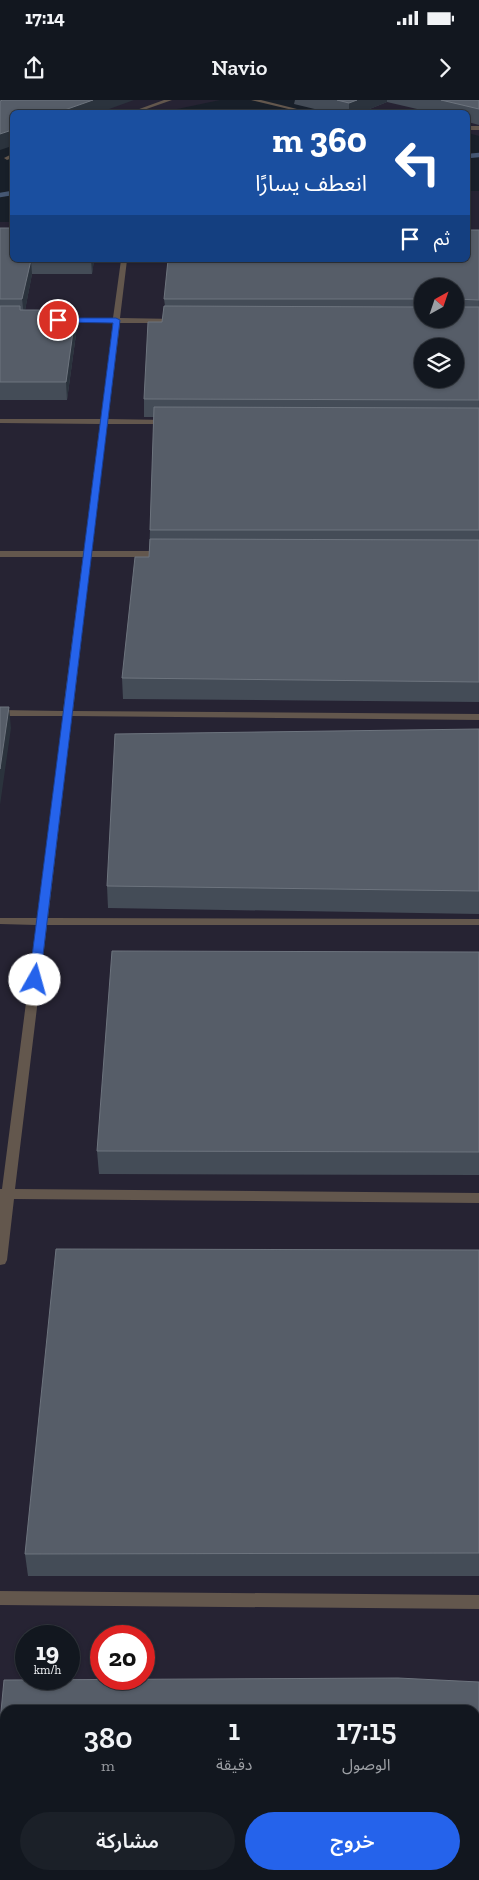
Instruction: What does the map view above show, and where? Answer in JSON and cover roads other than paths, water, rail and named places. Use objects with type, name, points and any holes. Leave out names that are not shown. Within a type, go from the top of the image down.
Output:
[{"type":"lane","points":[[140,110],[169,100]]},
{"type":"lane","points":[[254,100],[297,110]]},
{"type":"lane","points":[[0,1260],[4,1194],[42,921],[124,262]]},
{"type":"lane","points":[[58,320],[185,320]]},
{"type":"lane","points":[[0,421],[173,422]]},
{"type":"lane","points":[[0,554],[175,554]]},
{"type":"lane","points":[[0,712],[479,717]]},
{"type":"lane","points":[[0,921],[479,922]]},
{"type":"lane","points":[[4,1194],[479,1198]]},
{"type":"lane","points":[[0,1598],[479,1602]]},
{"type":"waterway","points":[[470,156],[479,155]]},
{"type":"waterway","points":[[0,195],[10,193]]}]
